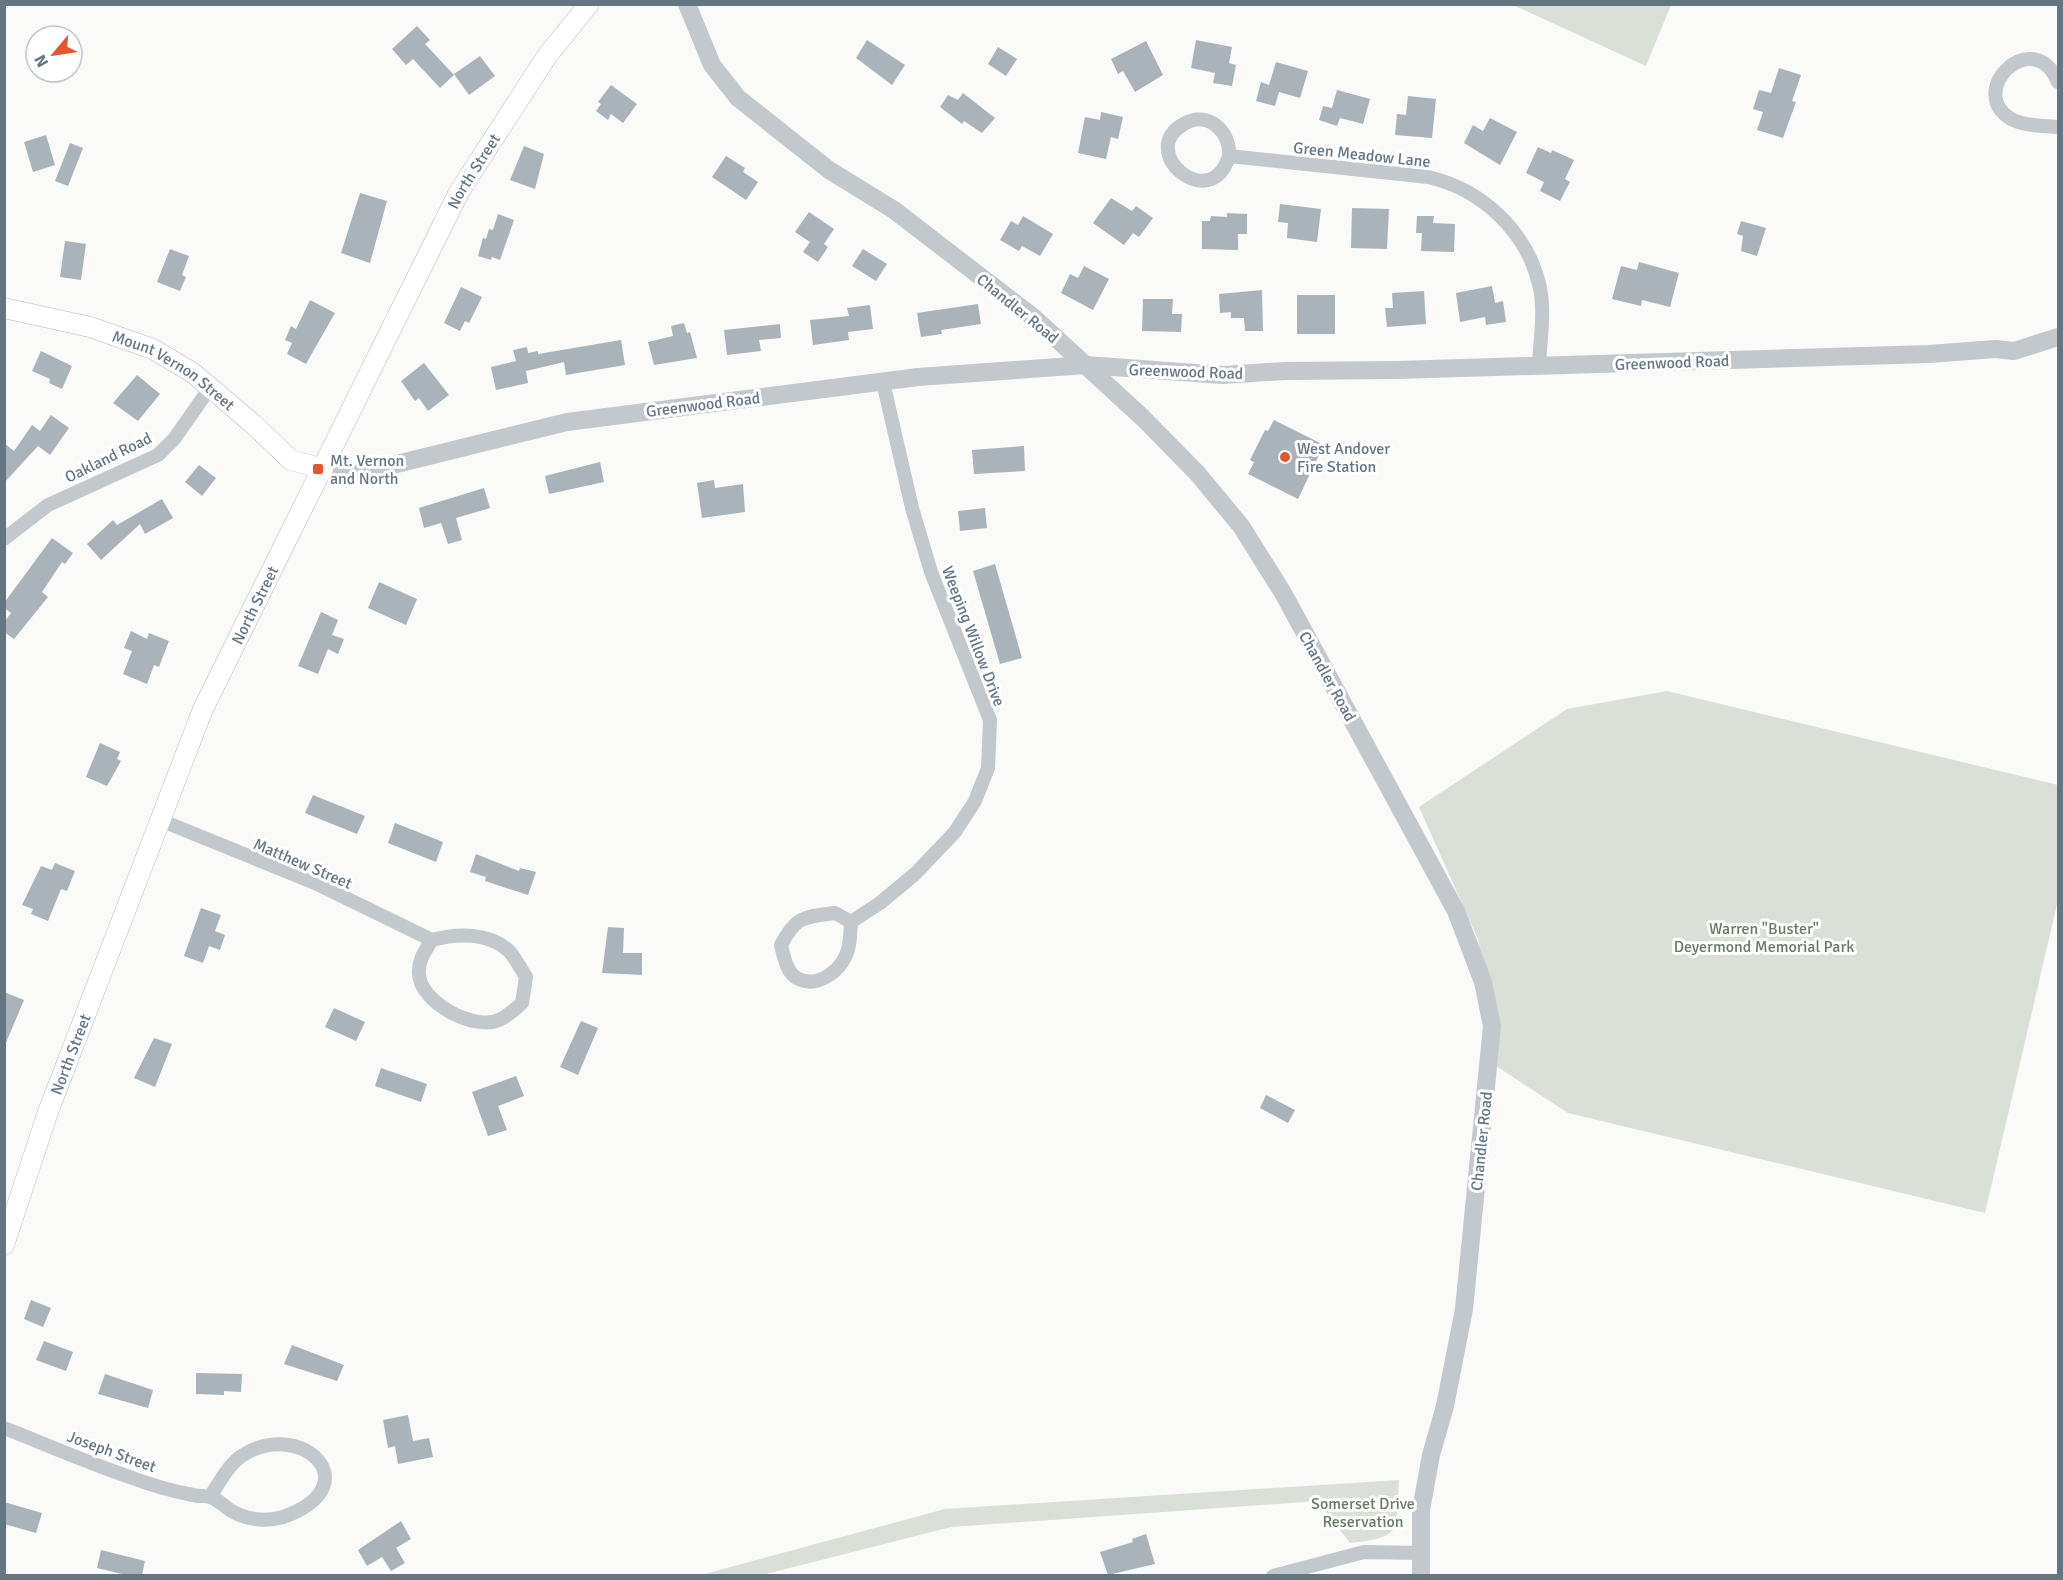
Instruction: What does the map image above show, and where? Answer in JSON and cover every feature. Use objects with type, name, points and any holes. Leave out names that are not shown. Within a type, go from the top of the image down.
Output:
[{"type":"main road","name":"North Street","points":[[4,1245],[48,1112],[203,709],[459,192],[547,56],[589,4]]},
{"type":"main road","name":"Mount Vernon Street","points":[[4,308],[90,327],[153,349],[193,373],[291,460],[322,469]]},
{"type":"street","name":"Chandler Road","points":[[687,4],[712,65],[738,98],[829,170],[894,210],[1033,317],[1197,473],[1241,526],[1283,593],[1456,911],[1483,982],[1492,1026],[1464,1309],[1421,1510],[1420,1575]]},
{"type":"street","points":[[2058,82],[2046,65],[2026,59],[2007,68],[1999,79],[1996,93],[2003,112],[2014,120],[2058,127]]},
{"type":"street","points":[[1192,120],[1204,120],[1215,124],[1224,133],[1229,144],[1229,156],[1224,168],[1215,176],[1203,180],[1191,179],[1180,174],[1172,164],[1169,146],[1173,134],[1181,125],[1192,120]]},
{"type":"street","name":"Green Meadow Lane","points":[[1229,156],[1428,177],[1454,184],[1477,197],[1509,225],[1532,265],[1542,308],[1539,366]]},
{"type":"street","name":"Greenwood Road","points":[[322,469],[348,476],[567,422],[883,382],[1086,365],[1223,375],[1285,371],[1539,366],[2014,351],[2058,337]]},
{"type":"street","name":"Weeping Willow Drive","points":[[850,922],[880,903],[915,874],[955,832],[975,801],[988,768],[990,720],[931,572],[912,508],[883,382]]},
{"type":"street","name":"Oakland Road","points":[[4,539],[48,505],[158,455],[174,439],[210,388]]},
{"type":"street","name":"Matthew Street","points":[[160,820],[315,883],[432,940]]},
{"type":"street","points":[[835,913],[850,922],[850,940],[846,956],[830,976],[811,982],[796,978],[786,964],[781,945],[792,925],[810,917],[835,913]]},
{"type":"street","points":[[450,935],[472,935],[492,941],[510,952],[526,977],[522,1003],[498,1021],[475,1021],[452,1015],[427,992],[418,976],[419,961],[432,940],[450,935]]},
{"type":"street","name":"Joseph Street","points":[[4,1428],[128,1476],[195,1496],[210,1497],[248,1519],[266,1520],[289,1516],[307,1506],[320,1495],[326,1482],[325,1471],[306,1450],[290,1443],[271,1444],[239,1458],[225,1472],[210,1497]]},
{"type":"street","points":[[1273,1575],[1364,1552],[1420,1553]]},
{"type":"green space","points":[[1513,5],[1671,5],[1646,66]]},
{"type":"green space","name":"Warren \"Buster\" Deyermond Memorial Park","points":[[1667,691],[2058,785],[2058,900],[1985,1213],[1568,1113],[1496,1066],[1478,939],[1419,807],[1567,709]]},
{"type":"green space","name":"Somerset Drive Reservation","points":[[1399,1480],[1394,1528],[1389,1534],[1368,1541],[1350,1543],[1318,1501],[951,1527],[762,1575],[701,1575],[945,1509]]},
{"type":"building","points":[[417,26],[430,40],[425,44],[454,75],[440,88],[413,59],[406,65],[392,49]]},
{"type":"building","points":[[867,40],[905,65],[892,85],[856,58]]},
{"type":"building","points":[[1196,40],[1232,47],[1229,63],[1236,65],[1232,86],[1213,83],[1215,73],[1191,68]]},
{"type":"building","points":[[1146,41],[1163,75],[1135,92],[1123,71],[1118,74],[1111,59]]},
{"type":"building","points":[[998,47],[1017,59],[1006,76],[988,64]]},
{"type":"building","points":[[480,56],[495,76],[469,95],[454,74]]},
{"type":"building","points":[[1276,62],[1308,71],[1300,98],[1279,92],[1275,106],[1256,101],[1261,82],[1269,85]]},
{"type":"building","points":[[1779,68],[1801,75],[1792,101],[1796,102],[1783,138],[1757,130],[1763,112],[1753,109],[1759,90],[1771,93]]},
{"type":"building","points":[[611,85],[637,104],[623,123],[611,114],[608,120],[596,111],[601,104],[598,102]]},
{"type":"building","points":[[1337,90],[1370,99],[1363,124],[1340,118],[1337,126],[1319,120],[1323,106],[1332,108]]},
{"type":"building","points":[[963,93],[995,118],[982,133],[964,121],[962,124],[940,107],[948,95],[958,100]]},
{"type":"building","points":[[1408,96],[1436,99],[1432,138],[1395,135],[1397,114],[1406,115]]},
{"type":"building","points":[[1101,112],[1123,117],[1118,139],[1111,137],[1106,159],[1078,153],[1085,117],[1100,120]]},
{"type":"building","points":[[1490,118],[1517,132],[1500,165],[1464,143],[1473,125],[1483,131]]},
{"type":"building","points":[[46,135],[55,165],[33,172],[24,142]]},
{"type":"building","points":[[70,143],[83,148],[68,186],[55,181]]},
{"type":"building","points":[[524,146],[544,154],[535,189],[510,180]]},
{"type":"building","points":[[1538,147],[1551,153],[1552,150],[1574,160],[1565,179],[1570,182],[1560,201],[1540,191],[1544,182],[1526,173]]},
{"type":"building","points":[[726,156],[745,168],[743,172],[758,182],[746,200],[712,177]]},
{"type":"building","points":[[360,193],[387,201],[370,263],[341,253]]},
{"type":"building","points":[[1111,198],[1132,211],[1136,206],[1153,218],[1139,237],[1133,233],[1124,245],[1093,223]]},
{"type":"building","points":[[1280,204],[1321,209],[1317,242],[1287,238],[1288,223],[1278,222]]},
{"type":"building","points":[[1352,208],[1389,209],[1387,249],[1351,248]]},
{"type":"building","points":[[809,212],[834,229],[824,244],[828,247],[818,262],[803,252],[810,242],[795,232]]},
{"type":"building","points":[[1227,213],[1247,214],[1247,234],[1238,234],[1238,250],[1202,249],[1202,221],[1210,221],[1211,216],[1227,217]]},
{"type":"building","points":[[498,214],[514,220],[500,260],[492,257],[491,260],[478,256],[483,238],[486,239],[489,229],[493,230]]},
{"type":"building","points":[[1023,216],[1053,234],[1040,256],[1022,246],[1019,251],[1000,240],[1011,221],[1018,225]]},
{"type":"building","points":[[1417,216],[1434,216],[1433,223],[1455,224],[1454,252],[1421,251],[1422,233],[1416,233]]},
{"type":"building","points":[[1741,221],[1766,228],[1757,256],[1741,251],[1743,236],[1737,234]]},
{"type":"building","points":[[65,241],[86,244],[81,280],[60,277]]},
{"type":"building","points":[[170,249],[189,256],[182,275],[186,277],[180,291],[157,282]]},
{"type":"building","points":[[863,249],[887,264],[876,281],[852,266]]},
{"type":"building","points":[[1639,262],[1679,273],[1670,307],[1642,300],[1641,306],[1612,299],[1621,266],[1637,270]]},
{"type":"building","points":[[1084,266],[1109,279],[1093,310],[1061,293],[1070,274],[1078,278]]},
{"type":"building","points":[[1492,286],[1495,303],[1503,301],[1506,322],[1486,325],[1485,317],[1460,322],[1456,293]]},
{"type":"building","points":[[461,287],[482,297],[469,323],[465,321],[460,331],[444,323]]},
{"type":"building","points":[[1262,290],[1263,331],[1245,331],[1244,318],[1231,318],[1231,312],[1220,313],[1219,294]]},
{"type":"building","points":[[1424,291],[1426,324],[1387,327],[1385,308],[1393,308],[1392,293]]},
{"type":"building","points":[[1297,295],[1335,295],[1335,334],[1297,334]]},
{"type":"building","points":[[1143,299],[1173,299],[1172,314],[1182,314],[1181,332],[1142,331]]},
{"type":"building","points":[[310,300],[335,313],[306,364],[287,354],[292,343],[285,340],[291,326],[296,329]]},
{"type":"building","points":[[978,304],[981,324],[941,330],[942,334],[921,337],[917,313]]},
{"type":"building","points":[[870,305],[873,329],[848,332],[849,340],[813,345],[810,320],[849,316],[847,308]]},
{"type":"building","points":[[684,323],[687,333],[690,332],[697,358],[654,365],[648,342],[673,336],[671,326]]},
{"type":"building","points":[[780,324],[781,338],[759,340],[761,351],[727,355],[724,330]]},
{"type":"building","points":[[621,340],[625,365],[566,375],[564,362],[526,371],[528,383],[496,390],[491,367],[516,361],[513,350],[527,347],[528,353],[538,351],[538,354]]},
{"type":"building","points":[[41,351],[72,366],[62,389],[49,383],[50,379],[32,371]]},
{"type":"building","points":[[424,363],[449,395],[428,411],[419,398],[415,401],[401,381]]},
{"type":"building","points":[[137,375],[160,394],[138,421],[113,403]]},
{"type":"building","points":[[51,415],[69,428],[50,455],[38,446],[4,483],[4,443],[14,451],[32,425],[40,431]]},
{"type":"building","name":"West Andover Fire Station","points":[[1274,420],[1322,444],[1298,499],[1248,474],[1254,462],[1250,460],[1265,430],[1268,431]]},
{"type":"building","points":[[1024,446],[1025,471],[974,474],[972,450]]},
{"type":"building","points":[[600,462],[604,482],[549,494],[545,476]]},
{"type":"building","points":[[199,465],[216,478],[202,496],[185,482]]},
{"type":"building","points":[[714,480],[715,488],[743,484],[745,512],[702,518],[697,483]]},
{"type":"building","points":[[484,488],[490,508],[456,518],[462,540],[448,544],[441,523],[424,528],[419,508]]},
{"type":"building","points":[[162,499],[173,518],[145,534],[140,524],[101,560],[87,544],[113,520],[117,525]]},
{"type":"building","points":[[985,508],[987,528],[960,531],[958,511]]},
{"type":"building","points":[[52,538],[73,553],[65,564],[62,562],[42,592],[48,597],[14,639],[4,632],[4,622],[11,613],[4,608],[4,603]]},
{"type":"building","points":[[995,564],[1022,658],[1000,664],[973,571]]},
{"type":"building","points":[[379,582],[417,599],[406,625],[368,608]]},
{"type":"building","points":[[321,612],[338,620],[332,635],[344,639],[338,654],[328,649],[318,674],[298,666]]},
{"type":"building","points":[[131,631],[147,639],[149,633],[169,641],[159,667],[154,665],[147,684],[123,674],[132,651],[124,648]]},
{"type":"building","points":[[100,743],[120,752],[117,759],[121,761],[107,786],[86,777]]},
{"type":"building","points":[[313,795],[365,816],[357,834],[305,813]]},
{"type":"building","points":[[395,823],[443,842],[436,862],[388,843]]},
{"type":"building","points":[[476,854],[519,871],[520,868],[536,872],[528,895],[485,881],[486,877],[470,872]]},
{"type":"building","points":[[55,863],[75,871],[67,891],[61,889],[48,921],[31,914],[33,909],[22,905],[41,866],[52,870]]},
{"type":"building","points":[[201,908],[221,915],[215,931],[225,935],[220,950],[209,946],[203,963],[184,956]]},
{"type":"building","points":[[608,927],[624,928],[623,953],[642,953],[642,975],[602,973]]},
{"type":"building","points":[[4,992],[24,1000],[5,1045],[4,1045]]},
{"type":"building","points":[[334,1008],[365,1022],[356,1041],[325,1027]]},
{"type":"building","points":[[581,1021],[598,1028],[578,1075],[560,1067]]},
{"type":"building","points":[[154,1038],[172,1044],[155,1087],[134,1078]]},
{"type":"building","points":[[381,1068],[427,1084],[421,1102],[375,1086]]},
{"type":"building","points":[[516,1076],[524,1096],[498,1106],[507,1130],[488,1136],[472,1092]]},
{"type":"building","points":[[1266,1095],[1295,1110],[1288,1123],[1260,1108]]},
{"type":"building","points":[[31,1300],[51,1308],[43,1327],[24,1319]]},
{"type":"building","points":[[44,1341],[73,1352],[66,1371],[36,1360]]},
{"type":"building","points":[[292,1345],[344,1365],[337,1381],[284,1364]]},
{"type":"building","points":[[196,1373],[242,1374],[241,1392],[224,1391],[224,1395],[196,1394]]},
{"type":"building","points":[[105,1374],[153,1390],[148,1408],[98,1394]]},
{"type":"building","points":[[408,1415],[413,1441],[429,1438],[433,1457],[398,1464],[395,1446],[388,1448],[383,1420]]},
{"type":"building","points":[[4,1502],[42,1513],[36,1533],[4,1524]]},
{"type":"building","points":[[401,1521],[411,1539],[396,1548],[405,1563],[391,1571],[382,1557],[367,1566],[358,1550]]},
{"type":"building","points":[[1146,1534],[1155,1564],[1108,1575],[1100,1552],[1133,1542],[1132,1539]]},
{"type":"building","points":[[101,1550],[145,1561],[142,1575],[126,1575],[97,1568]]},
{"type":"place","name":"West Andover Fire Station","points":[[1285,457]]},
{"type":"place","name":"Mt. Vernon and North","points":[[318,469]]}]
